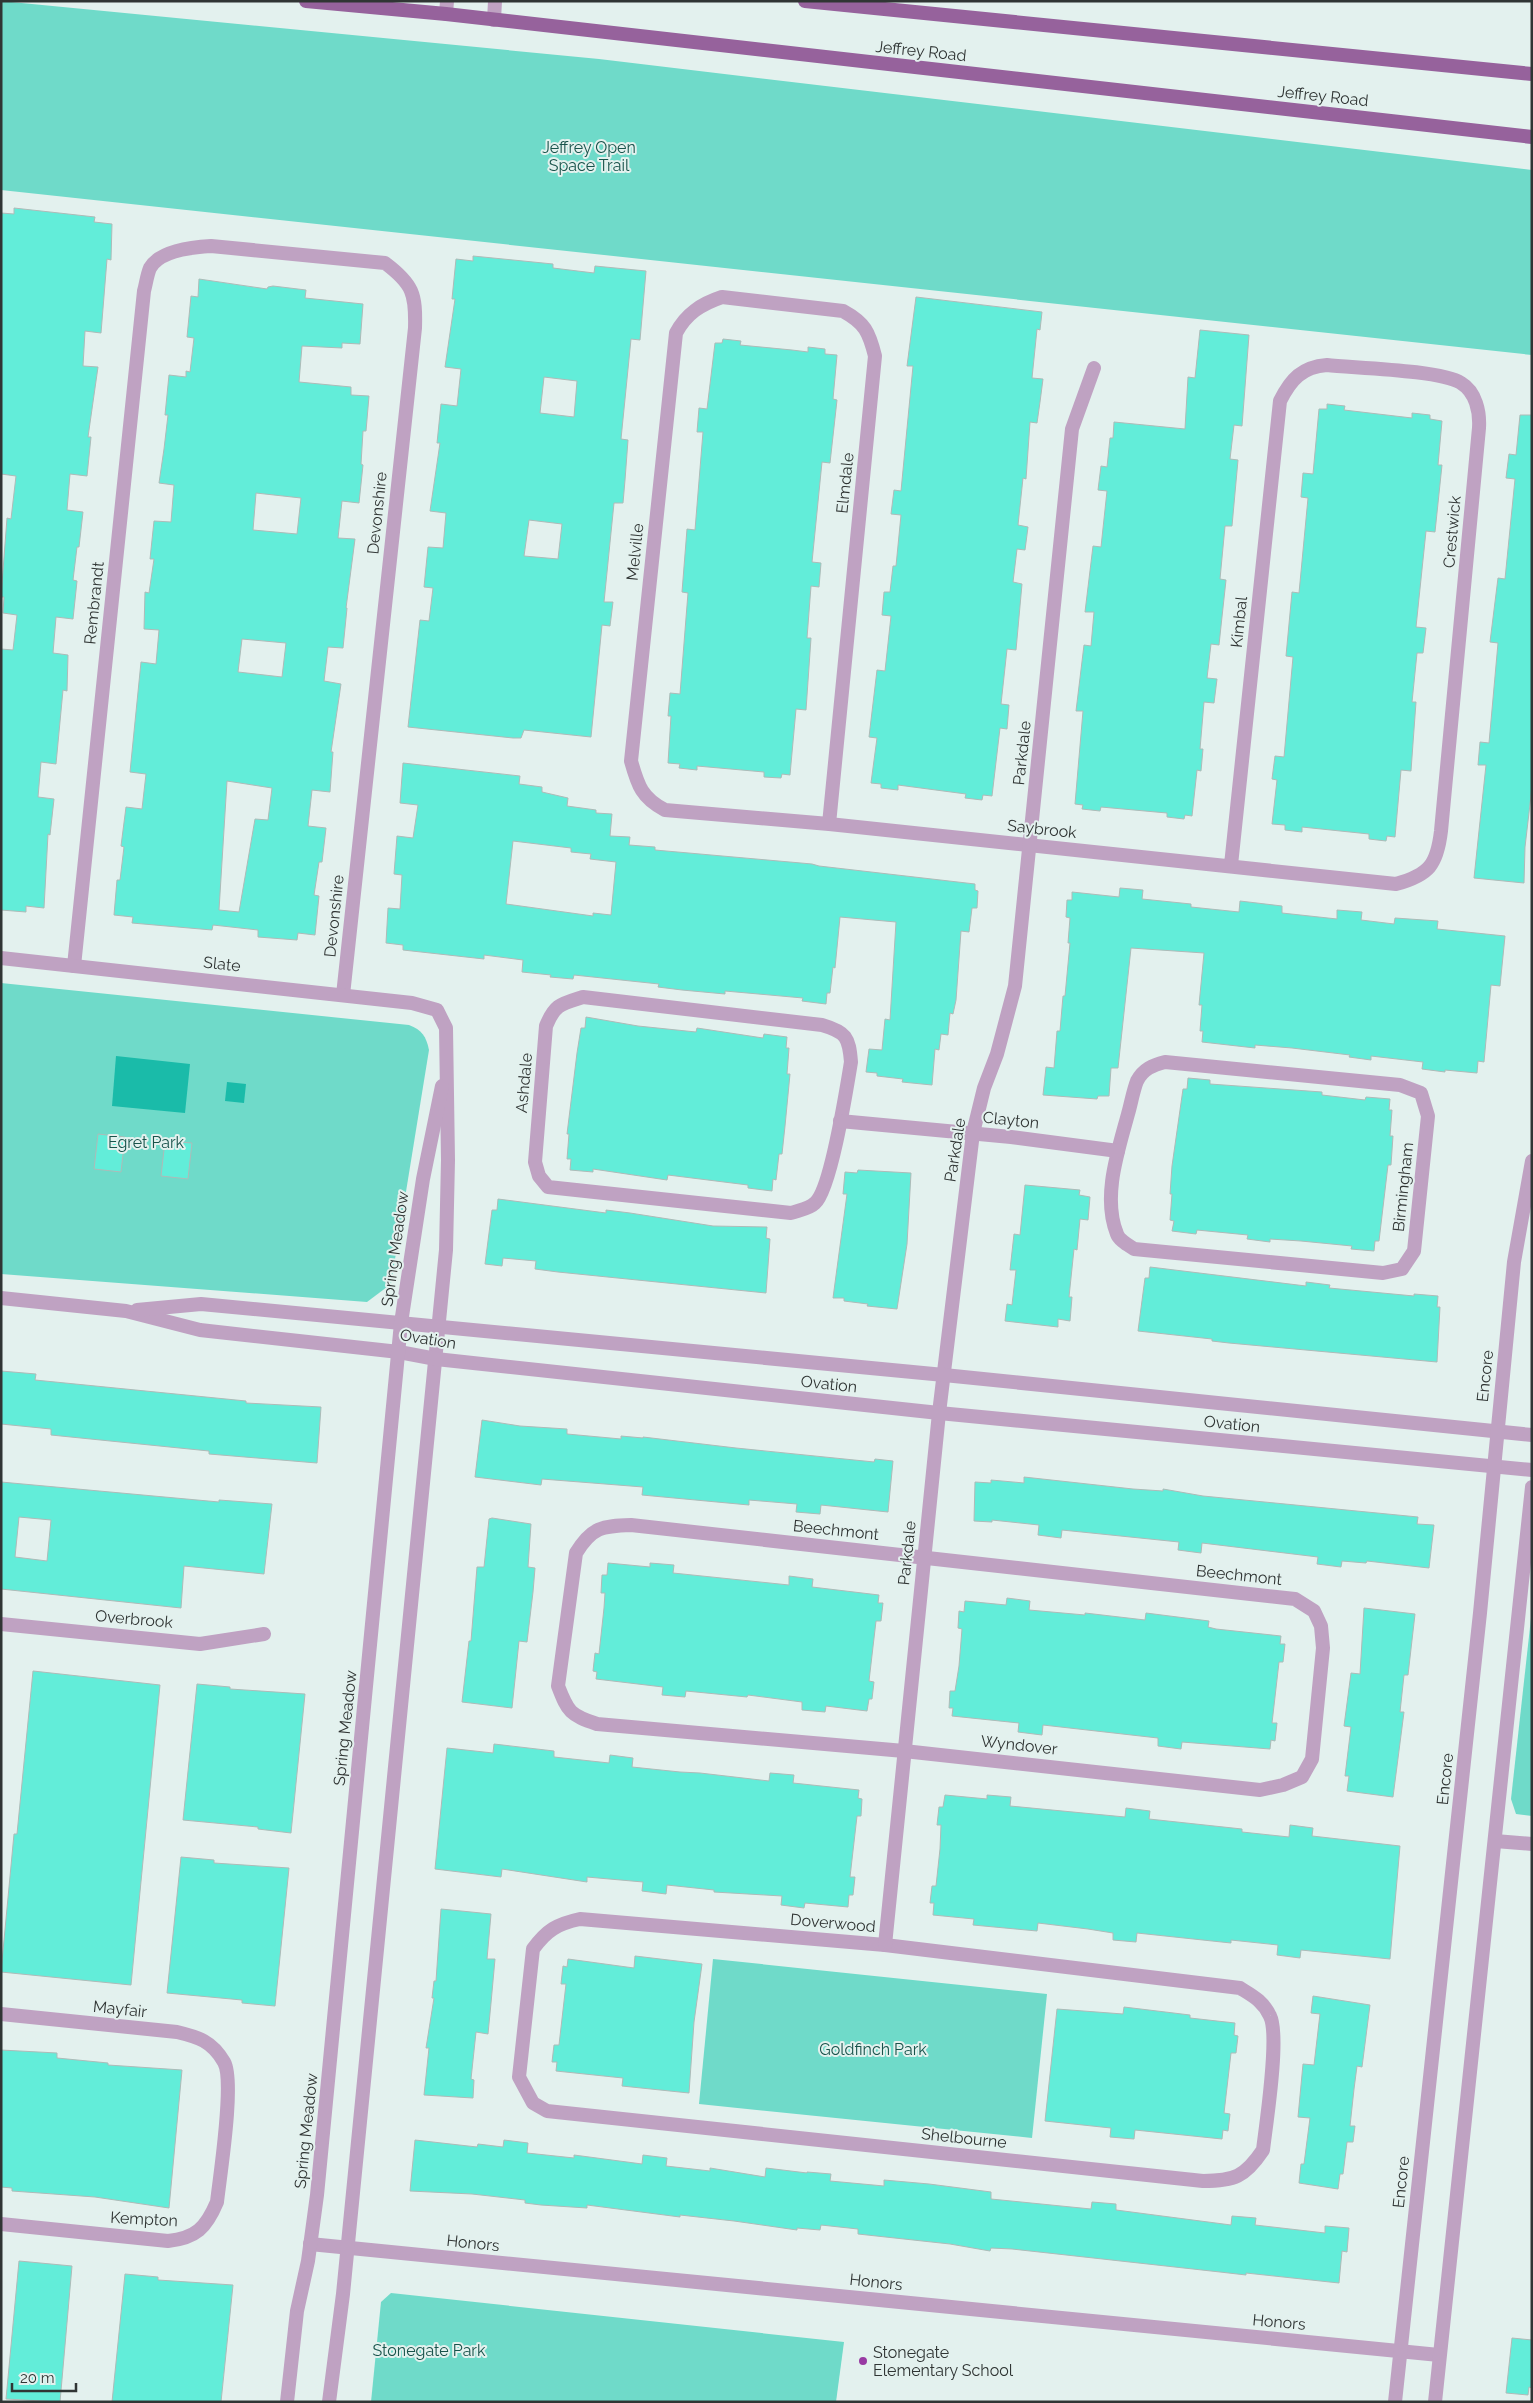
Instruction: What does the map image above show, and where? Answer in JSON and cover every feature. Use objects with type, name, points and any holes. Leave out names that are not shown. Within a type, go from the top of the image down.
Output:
[{"type":"main road","name":"Jeffrey Road","points":[[306,1],[447,8],[494,20],[1532,137]]},
{"type":"main road","points":[[805,1],[1532,74]]},
{"type":"street","points":[[494,20],[495,1]]},
{"type":"street","name":"Devonshire","points":[[169,253],[190,247],[211,246],[385,263],[399,273],[414,293],[415,328],[343,995]]},
{"type":"street","name":"Rembrandt","points":[[74,966],[144,291],[151,266],[169,253]]},
{"type":"street","name":"Elmdale","points":[[694,310],[707,302],[722,297],[843,311],[859,320],[870,335],[875,356],[829,824]]},
{"type":"street","name":"Melville","points":[[649,801],[637,783],[631,761],[676,333],[683,320],[694,310]]},
{"type":"street","name":"Crestwick","points":[[1288,385],[1300,373],[1313,366],[1327,365],[1437,375],[1463,384],[1473,397],[1480,412],[1441,831],[1438,851],[1430,869]]},
{"type":"street","name":"Parkdale","points":[[885,1945],[939,1413],[973,1133],[984,1088],[999,1045],[1015,986],[1072,429],[1094,368]]},
{"type":"street","name":"Kimbal","points":[[1231,865],[1278,412],[1280,400],[1288,385]]},
{"type":"street","name":"Saybrook","points":[[649,801],[666,810],[829,824],[1231,865],[1396,884],[1414,879],[1430,869]]},
{"type":"street","name":"Slate","points":[[1,958],[412,1003],[437,1010]]},
{"type":"street","name":"Ashdale","points":[[583,997],[822,1025],[839,1030],[850,1042],[851,1062],[840,1121],[826,1183],[817,1202],[791,1213],[548,1187],[539,1176],[534,1162],[546,1026],[552,1011],[566,1002],[583,997]]},
{"type":"street","name":"Spring Meadow","points":[[329,2402],[347,2248],[446,1250],[448,1059],[446,1028],[437,1010]]},
{"type":"street","name":"Spring Meadow","points":[[287,2402],[297,2311],[317,2195],[401,1323],[423,1179],[448,1059]]},
{"type":"street","name":"Birmingham","points":[[1165,1062],[1400,1085],[1421,1093],[1428,1116],[1414,1251],[1402,1269],[1383,1273],[1134,1249],[1117,1236],[1111,1216],[1112,1188],[1118,1150],[1137,1081],[1145,1071],[1165,1062]]},
{"type":"street","name":"Clayton","points":[[840,1121],[973,1133],[1118,1150]]},
{"type":"street","name":"Encore","points":[[1395,2402],[1480,1613],[1514,1262],[1532,1161]]},
{"type":"street","name":"Ovation","points":[[1,1298],[126,1310],[200,1330],[399,1352],[436,1360],[939,1413],[1532,1470]]},
{"type":"street","name":"Ovation","points":[[126,1310],[201,1304],[944,1375],[1532,1436]]},
{"type":"street","points":[[1435,2402],[1532,1487]]},
{"type":"street","name":"Beechmont","points":[[577,1717],[566,1706],[558,1686],[576,1554],[588,1536],[605,1526],[631,1526],[1295,1599],[1314,1611],[1321,1626]]},
{"type":"street","name":"Overbrook","points":[[1,1624],[200,1644],[264,1634]]},
{"type":"street","name":"Wyndover","points":[[577,1717],[597,1724],[904,1751],[1260,1790],[1283,1785],[1302,1777],[1312,1759],[1323,1648],[1321,1626]]},
{"type":"street","points":[[1495,1841],[1532,1844]]},
{"type":"street","name":"Doverwood","points":[[526,2092],[519,2077],[533,1949],[544,1933],[564,1922],[580,1919],[885,1945],[1240,1988],[1259,1998],[1271,2018]]},
{"type":"street","name":"Mayfair","points":[[1,2014],[184,2034],[200,2038],[214,2048],[224,2063]]},
{"type":"street","name":"Shelbourne","points":[[526,2092],[533,2103],[547,2111],[1203,2181],[1222,2181],[1237,2177],[1246,2171],[1263,2150],[1275,2038],[1271,2018]]},
{"type":"street","name":"Kempton","points":[[1,2224],[168,2241],[184,2239],[200,2231],[210,2220],[217,2202],[228,2083],[224,2063]]},
{"type":"street","name":"Honors","points":[[310,2244],[1439,2355]]},
{"type":"green space","name":"Jeffrey Open Space Trail","points":[[1,1],[599,59],[1532,170],[1532,355],[1,190]]},
{"type":"green space","name":"Egret Park","points":[[1,983],[409,1025],[420,1031],[425,1037],[429,1050],[391,1284],[367,1302],[1,1274]]},
{"type":"green space","points":[[1532,1609],[1532,1816],[1516,1814],[1511,1799]]},
{"type":"green space","name":"Goldfinch Park","points":[[713,1959],[1047,1994],[1032,2138],[699,2104]]},
{"type":"green space","name":"Stonegate Park","points":[[391,2293],[844,2342],[836,2402],[371,2402],[381,2302]]},
{"type":"shaded area","points":[[116,1056],[190,1064],[185,1113],[112,1106]]},
{"type":"shaded area","points":[[227,1082],[246,1084],[244,1103],[225,1101]]},
{"type":"building","points":[[14,208],[95,217],[94,222],[112,224],[111,260],[107,259],[101,333],[85,331],[83,366],[98,367],[88,437],[91,437],[87,476],[70,474],[67,510],[83,512],[73,580],[77,581],[73,619],[56,617],[53,653],[68,655],[67,691],[63,690],[56,764],[41,762],[38,797],[54,799],[50,835],[48,834],[44,908],[26,906],[26,912],[1,910],[1,649],[13,650],[17,615],[3,613],[4,597],[1,597],[7,518],[11,519],[16,476],[1,474],[1,213],[14,214]]},
{"type":"building","points":[[473,256],[553,264],[553,268],[594,273],[595,266],[646,271],[640,340],[631,339],[621,439],[628,440],[623,503],[614,503],[604,602],[613,602],[610,626],[602,625],[591,737],[524,730],[521,738],[513,738],[408,727],[420,620],[429,621],[433,588],[424,587],[428,547],[443,548],[446,513],[430,511],[440,443],[437,443],[441,404],[457,406],[461,369],[445,367],[455,299],[452,299],[456,259],[473,261]],"holes":[[[544,377],[577,381],[574,417],[540,413]],[[529,520],[562,524],[558,559],[524,556]]]},
{"type":"building","points":[[199,279],[267,289],[273,286],[306,290],[305,298],[363,304],[360,344],[342,343],[342,348],[302,346],[299,382],[351,387],[351,395],[369,396],[366,431],[363,431],[361,464],[363,465],[359,503],[342,501],[338,538],[355,539],[343,648],[328,647],[324,681],[341,684],[331,752],[333,752],[330,792],[312,790],[308,826],[326,828],[322,862],[319,862],[314,895],[319,896],[315,935],[298,933],[297,940],[258,937],[258,930],[213,925],[212,930],[132,923],[133,917],[114,915],[117,880],[120,880],[124,847],[121,846],[126,807],[142,809],[146,774],[130,772],[141,662],[156,664],[159,630],[144,629],[145,592],[149,593],[154,559],[150,559],[154,521],[171,522],[174,485],[159,483],[168,415],[165,415],[169,375],[186,377],[186,371],[190,372],[194,338],[187,337],[191,296],[198,297]],"holes":[[[256,493],[301,498],[297,534],[253,530]],[[242,639],[286,643],[282,677],[238,672]],[[227,781],[272,788],[268,820],[255,819],[239,912],[219,910]]]},
{"type":"building","points":[[916,297],[1042,312],[1040,330],[1037,329],[1032,378],[1043,379],[1037,423],[1030,422],[1026,479],[1023,478],[1018,525],[1028,527],[1025,550],[1017,549],[1013,582],[1022,584],[1016,650],[1007,649],[1001,704],[1009,705],[1007,729],[1000,728],[992,796],[983,795],[982,800],[965,798],[966,794],[898,785],[898,790],[881,788],[881,784],[871,783],[877,738],[869,737],[877,670],[885,671],[891,616],[882,615],[884,592],[890,592],[893,566],[896,566],[901,515],[891,514],[894,490],[901,491],[913,366],[907,366]]},
{"type":"building","points":[[1200,330],[1249,335],[1242,426],[1234,425],[1230,459],[1238,460],[1232,526],[1225,526],[1220,579],[1226,580],[1219,645],[1211,644],[1207,678],[1217,679],[1214,703],[1204,702],[1200,749],[1203,749],[1201,771],[1197,770],[1192,816],[1185,815],[1184,819],[1167,817],[1167,813],[1101,807],[1100,811],[1082,809],[1083,805],[1075,804],[1083,711],[1076,711],[1084,645],[1091,646],[1094,612],[1085,612],[1093,546],[1101,547],[1107,491],[1098,490],[1101,466],[1107,467],[1114,422],[1185,429],[1188,377],[1195,378]]},
{"type":"building","points":[[723,339],[741,341],[740,345],[808,352],[808,347],[825,349],[825,354],[837,355],[833,399],[837,400],[830,463],[822,462],[812,562],[821,563],[819,587],[811,586],[807,638],[811,638],[806,710],[796,709],[790,775],[782,774],[781,778],[764,777],[764,772],[697,766],[697,770],[679,768],[680,764],[668,763],[671,716],[668,716],[670,693],[680,694],[688,593],[682,592],[687,529],[695,530],[703,432],[697,432],[699,408],[707,409],[715,343],[722,343]]},
{"type":"building","points":[[1327,404],[1345,406],[1344,410],[1412,418],[1412,413],[1430,415],[1430,419],[1442,421],[1438,465],[1442,465],[1435,532],[1426,531],[1416,627],[1426,628],[1423,653],[1417,653],[1412,702],[1416,702],[1411,771],[1401,770],[1395,837],[1387,836],[1386,841],[1369,839],[1369,834],[1302,827],[1302,832],[1285,830],[1285,825],[1272,824],[1277,780],[1272,779],[1275,756],[1284,757],[1293,657],[1286,656],[1292,592],[1299,593],[1308,498],[1301,497],[1303,473],[1313,474],[1319,409],[1327,409]]},
{"type":"building","points":[[1520,415],[1532,415],[1532,787],[1525,847],[1524,883],[1474,878],[1486,765],[1478,765],[1480,742],[1489,743],[1498,643],[1490,642],[1498,578],[1505,579],[1515,479],[1506,478],[1509,454],[1516,455]]},
{"type":"building","points":[[403,763],[520,776],[519,784],[542,787],[542,792],[568,798],[567,806],[596,810],[596,813],[612,814],[610,836],[630,837],[629,845],[655,847],[655,850],[812,864],[975,884],[975,890],[978,891],[977,908],[972,908],[969,932],[961,931],[956,1000],[953,1014],[950,1013],[948,1035],[941,1034],[939,1050],[935,1049],[932,1085],[902,1082],[903,1079],[877,1076],[877,1073],[866,1072],[869,1049],[882,1050],[885,1019],[890,1020],[896,922],[840,917],[835,968],[833,967],[830,993],[827,993],[826,1004],[802,1001],[803,998],[725,991],[725,994],[682,990],[658,987],[659,984],[574,975],[573,979],[550,977],[551,975],[522,972],[523,960],[484,955],[484,959],[403,950],[403,945],[386,943],[388,908],[400,909],[402,875],[394,874],[397,836],[413,838],[418,805],[400,803]],"holes":[[[513,841],[571,848],[571,852],[591,854],[590,859],[616,862],[611,915],[593,913],[593,916],[506,904]]]},
{"type":"building","points":[[1120,888],[1143,890],[1142,899],[1191,904],[1191,907],[1239,912],[1240,901],[1282,906],[1282,913],[1337,919],[1337,910],[1362,912],[1361,920],[1394,924],[1395,918],[1438,921],[1437,929],[1505,936],[1500,986],[1491,985],[1484,1062],[1478,1061],[1477,1073],[1445,1070],[1445,1072],[1422,1069],[1423,1062],[1371,1056],[1371,1060],[1349,1057],[1350,1055],[1292,1048],[1255,1045],[1255,1048],[1202,1042],[1203,1031],[1200,1031],[1202,1005],[1199,1005],[1204,953],[1131,948],[1118,1068],[1111,1068],[1109,1096],[1098,1096],[1097,1099],[1043,1095],[1046,1067],[1054,1068],[1057,1031],[1060,1031],[1063,996],[1065,996],[1070,943],[1068,943],[1070,918],[1066,917],[1067,900],[1072,900],[1072,892],[1119,897]]},
{"type":"building","points":[[586,1017],[638,1026],[696,1032],[697,1028],[763,1038],[764,1034],[787,1037],[786,1048],[789,1048],[787,1074],[790,1074],[785,1126],[782,1154],[779,1154],[776,1180],[773,1179],[772,1191],[748,1188],[748,1185],[668,1175],[667,1180],[593,1169],[593,1172],[570,1170],[571,1159],[567,1159],[569,1134],[567,1134],[581,1028],[585,1028]]},
{"type":"building","points":[[1188,1078],[1210,1080],[1210,1084],[1322,1092],[1322,1095],[1365,1100],[1366,1097],[1390,1099],[1389,1110],[1392,1110],[1390,1136],[1393,1136],[1391,1165],[1388,1165],[1379,1241],[1375,1241],[1374,1251],[1351,1249],[1352,1246],[1301,1241],[1270,1239],[1270,1242],[1247,1239],[1248,1235],[1197,1230],[1196,1234],[1172,1231],[1174,1221],[1170,1220],[1172,1194],[1170,1194],[1172,1166],[1183,1089],[1187,1089]]},
{"type":"building","points":[[98,1134],[125,1137],[121,1172],[94,1169]]},
{"type":"building","points":[[165,1141],[192,1143],[188,1179],[161,1176]]},
{"type":"building","points":[[858,1170],[911,1173],[907,1244],[897,1309],[867,1306],[868,1304],[844,1301],[844,1298],[833,1298],[847,1194],[843,1194],[845,1172],[857,1173]]},
{"type":"building","points":[[1025,1185],[1080,1190],[1079,1195],[1090,1197],[1088,1220],[1080,1219],[1077,1250],[1074,1249],[1069,1297],[1072,1297],[1070,1321],[1058,1319],[1058,1327],[1005,1321],[1007,1304],[1012,1305],[1016,1270],[1010,1270],[1014,1234],[1020,1235]]},
{"type":"building","points":[[498,1199],[606,1213],[606,1210],[630,1213],[713,1226],[767,1227],[766,1238],[770,1239],[766,1293],[535,1269],[536,1261],[503,1258],[502,1266],[485,1264],[492,1210],[497,1210]]},
{"type":"building","points":[[1150,1267],[1306,1286],[1306,1282],[1330,1285],[1329,1288],[1414,1296],[1414,1294],[1438,1296],[1437,1307],[1440,1307],[1437,1362],[1229,1343],[1212,1341],[1212,1339],[1138,1331],[1145,1278],[1149,1278]]},
{"type":"building","points":[[1,1371],[36,1374],[35,1380],[246,1401],[246,1403],[321,1407],[317,1463],[209,1454],[209,1451],[51,1435],[51,1429],[1,1424]]},
{"type":"building","points":[[482,1420],[520,1426],[567,1429],[567,1434],[621,1439],[621,1436],[643,1437],[874,1462],[875,1459],[893,1461],[888,1512],[821,1505],[820,1514],[796,1512],[797,1504],[749,1500],[749,1505],[642,1495],[643,1487],[542,1479],[541,1485],[475,1477]]},
{"type":"building","points":[[1024,1477],[1133,1489],[1163,1491],[1163,1489],[1203,1496],[1418,1517],[1417,1524],[1434,1525],[1429,1568],[1367,1561],[1366,1563],[1342,1561],[1341,1567],[1317,1564],[1318,1557],[1202,1543],[1201,1553],[1178,1550],[1179,1542],[1062,1530],[1061,1538],[1038,1535],[1039,1525],[992,1520],[992,1522],[974,1521],[975,1482],[991,1483],[991,1480],[1024,1483]]},
{"type":"building","points":[[1,1482],[219,1502],[219,1500],[272,1504],[264,1574],[184,1566],[181,1608],[1,1589]],"holes":[[[19,1517],[51,1520],[47,1561],[15,1557]]]},
{"type":"building","points":[[489,1519],[531,1524],[528,1567],[535,1568],[533,1592],[527,1642],[519,1641],[512,1708],[462,1702],[469,1641],[471,1641],[477,1567],[484,1567]]},
{"type":"building","points":[[608,1563],[650,1567],[650,1563],[674,1565],[673,1573],[789,1585],[789,1576],[813,1579],[812,1587],[879,1595],[878,1603],[883,1603],[881,1621],[876,1621],[869,1681],[874,1682],[872,1699],[869,1699],[867,1711],[826,1706],[825,1712],[802,1710],[802,1702],[748,1695],[747,1697],[686,1691],[685,1697],[662,1695],[663,1687],[596,1679],[597,1672],[593,1671],[595,1653],[599,1654],[605,1593],[601,1593],[602,1575],[607,1575]]},
{"type":"building","points":[[1007,1598],[1030,1601],[1029,1610],[1085,1615],[1085,1613],[1145,1620],[1146,1613],[1209,1621],[1208,1627],[1216,1629],[1281,1636],[1280,1644],[1285,1644],[1283,1662],[1279,1662],[1272,1723],[1277,1723],[1275,1741],[1271,1740],[1270,1749],[1182,1742],[1181,1749],[1158,1746],[1158,1738],[1043,1725],[1042,1735],[1018,1732],[1019,1723],[952,1716],[953,1708],[949,1708],[950,1691],[955,1691],[962,1629],[958,1628],[959,1611],[964,1612],[965,1601],[1006,1605]]},
{"type":"building","points":[[1364,1608],[1415,1614],[1408,1675],[1404,1675],[1400,1712],[1404,1712],[1393,1797],[1347,1791],[1349,1776],[1345,1776],[1351,1727],[1344,1726],[1351,1673],[1360,1674]]},
{"type":"building","points":[[33,1671],[160,1685],[131,1985],[1,1972],[14,1834],[17,1834]]},
{"type":"building","points":[[197,1684],[230,1687],[230,1689],[305,1694],[291,1833],[258,1829],[258,1827],[183,1820]]},
{"type":"building","points":[[494,1744],[554,1751],[554,1757],[609,1763],[610,1755],[633,1758],[632,1767],[680,1772],[769,1781],[770,1773],[794,1775],[793,1783],[859,1790],[858,1798],[862,1799],[861,1816],[857,1816],[850,1877],[855,1877],[853,1895],[849,1895],[848,1907],[805,1903],[804,1908],[781,1905],[782,1896],[714,1892],[714,1890],[667,1885],[666,1894],[642,1891],[643,1882],[587,1877],[587,1882],[502,1869],[501,1877],[435,1869],[447,1748],[493,1753]]},
{"type":"building","points":[[945,1795],[987,1799],[987,1795],[1011,1797],[1010,1806],[1125,1817],[1126,1808],[1150,1811],[1149,1819],[1242,1829],[1242,1832],[1289,1837],[1290,1825],[1313,1828],[1312,1836],[1400,1846],[1390,1959],[1301,1950],[1300,1958],[1277,1955],[1278,1945],[1231,1940],[1231,1943],[1137,1933],[1136,1942],[1113,1940],[1113,1933],[1088,1929],[1038,1923],[1037,1931],[973,1925],[974,1919],[933,1915],[934,1903],[930,1903],[932,1886],[936,1886],[940,1849],[941,1825],[937,1825],[939,1807],[943,1807]]},
{"type":"building","points":[[181,1857],[214,1860],[214,1863],[289,1868],[275,2006],[242,2003],[242,2000],[167,1993]]},
{"type":"building","points":[[441,1909],[491,1914],[487,1959],[495,1959],[488,2034],[476,2032],[471,2079],[474,2080],[473,2098],[424,2095],[429,2048],[426,2048],[434,1998],[432,1998],[434,1981],[436,1981]]},
{"type":"building","points":[[635,1956],[702,1964],[694,2022],[689,2093],[622,2086],[623,2078],[556,2071],[557,2062],[552,2062],[554,2045],[559,2045],[566,1984],[561,1984],[563,1966],[567,1967],[568,1959],[634,1968]]},
{"type":"building","points":[[1313,1996],[1370,2005],[1362,2067],[1357,2066],[1354,2089],[1350,2126],[1355,2126],[1353,2142],[1347,2142],[1343,2174],[1340,2174],[1338,2189],[1299,2183],[1301,2164],[1304,2164],[1310,2118],[1298,2117],[1303,2064],[1314,2065],[1320,2014],[1311,2013]]},
{"type":"building","points":[[1124,2007],[1235,2023],[1234,2035],[1238,2036],[1236,2053],[1231,2053],[1224,2113],[1230,2114],[1228,2131],[1223,2130],[1222,2139],[1135,2130],[1134,2139],[1110,2137],[1111,2128],[1045,2121],[1057,2009],[1123,2014]]},
{"type":"building","points":[[1,2050],[57,2053],[57,2058],[108,2063],[108,2065],[182,2070],[169,2208],[95,2197],[12,2191],[12,2188],[1,2187]]},
{"type":"building","points":[[415,2140],[477,2147],[478,2144],[503,2147],[504,2140],[528,2143],[527,2153],[574,2158],[574,2155],[642,2164],[643,2155],[667,2158],[666,2166],[710,2171],[710,2168],[765,2177],[766,2168],[831,2174],[830,2181],[884,2186],[884,2180],[991,2192],[991,2199],[1091,2209],[1092,2202],[1116,2204],[1116,2210],[1231,2225],[1232,2216],[1256,2218],[1255,2225],[1325,2233],[1325,2226],[1349,2228],[1347,2252],[1342,2251],[1339,2283],[1246,2273],[1246,2275],[1012,2249],[991,2248],[990,2251],[950,2244],[858,2234],[858,2229],[821,2225],[820,2230],[797,2228],[797,2230],[587,2205],[587,2208],[541,2205],[525,2203],[525,2200],[472,2194],[410,2191]]},
{"type":"building","points":[[19,2261],[72,2266],[60,2402],[6,2399]]},
{"type":"building","points":[[125,2274],[158,2277],[158,2280],[233,2285],[221,2402],[112,2402]]},
{"type":"building","points":[[1512,2338],[1532,2340],[1532,2388],[1529,2387],[1528,2395],[1506,2393]]},
{"type":"place","name":"Stonegate Elementary School","points":[[863,2361]]}]
